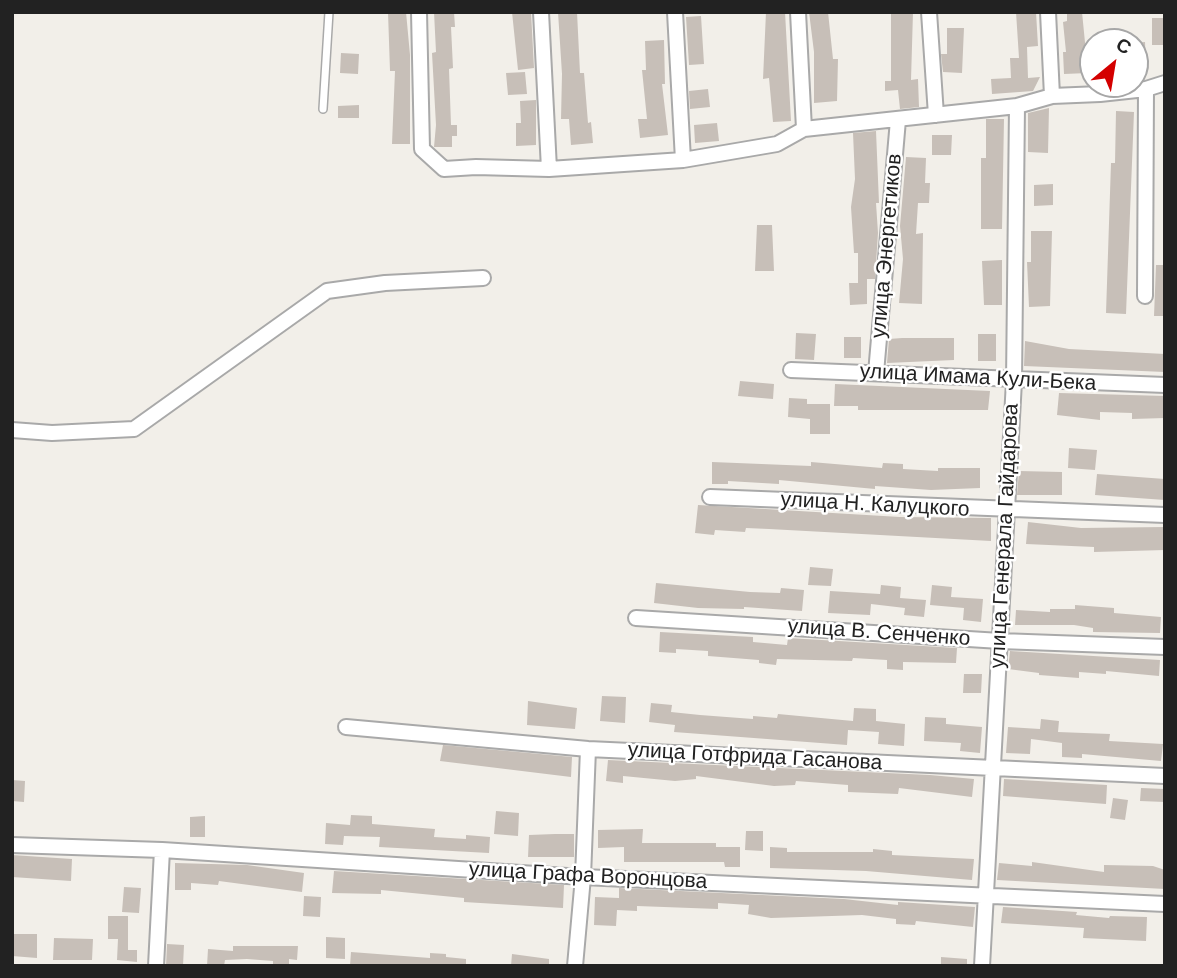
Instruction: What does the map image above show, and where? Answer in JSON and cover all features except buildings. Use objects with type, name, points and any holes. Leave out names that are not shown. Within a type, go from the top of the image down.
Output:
[{"type":"street","points":[[419,12],[422,149],[431,161],[444,169],[549,169],[683,160],[777,144],[804,129],[1017,106],[1052,96],[1079,94]]},
{"type":"street","points":[[541,12],[549,169]]},
{"type":"street","points":[[675,12],[683,160]]},
{"type":"street","points":[[798,12],[804,129]]},
{"type":"street","points":[[929,12],[936,115]]},
{"type":"street","points":[[1048,12],[1052,96]]},
{"type":"street","points":[[1144,296],[1146,98]]},
{"type":"street","name":"улица Генерала Гайдарова","points":[[982,966],[1014,381],[1017,106]]},
{"type":"street","name":"улица Энергетиков","points":[[876,373],[898,120]]},
{"type":"street","points":[[12,430],[52,433],[134,429],[327,291],[385,283],[483,278]]},
{"type":"street","name":"улица Имама Кули-Бека","points":[[791,370],[1165,385]]},
{"type":"street","name":"улица Н. Калуцкого","points":[[710,498],[1165,515]]},
{"type":"street","name":"улица В. Сенченко","points":[[636,618],[1000,641],[1165,647]]},
{"type":"street","name":"улица Готфрида Гасанова","points":[[345,727],[588,749],[1165,776]]},
{"type":"street","points":[[575,966],[583,877],[588,749]]},
{"type":"street","name":"улица Графа Воронцова","points":[[12,845],[162,850],[583,877],[1165,904]]},
{"type":"street","points":[[156,966],[162,850]]},
{"type":"lane","points":[[323,109],[329,12]]}]
